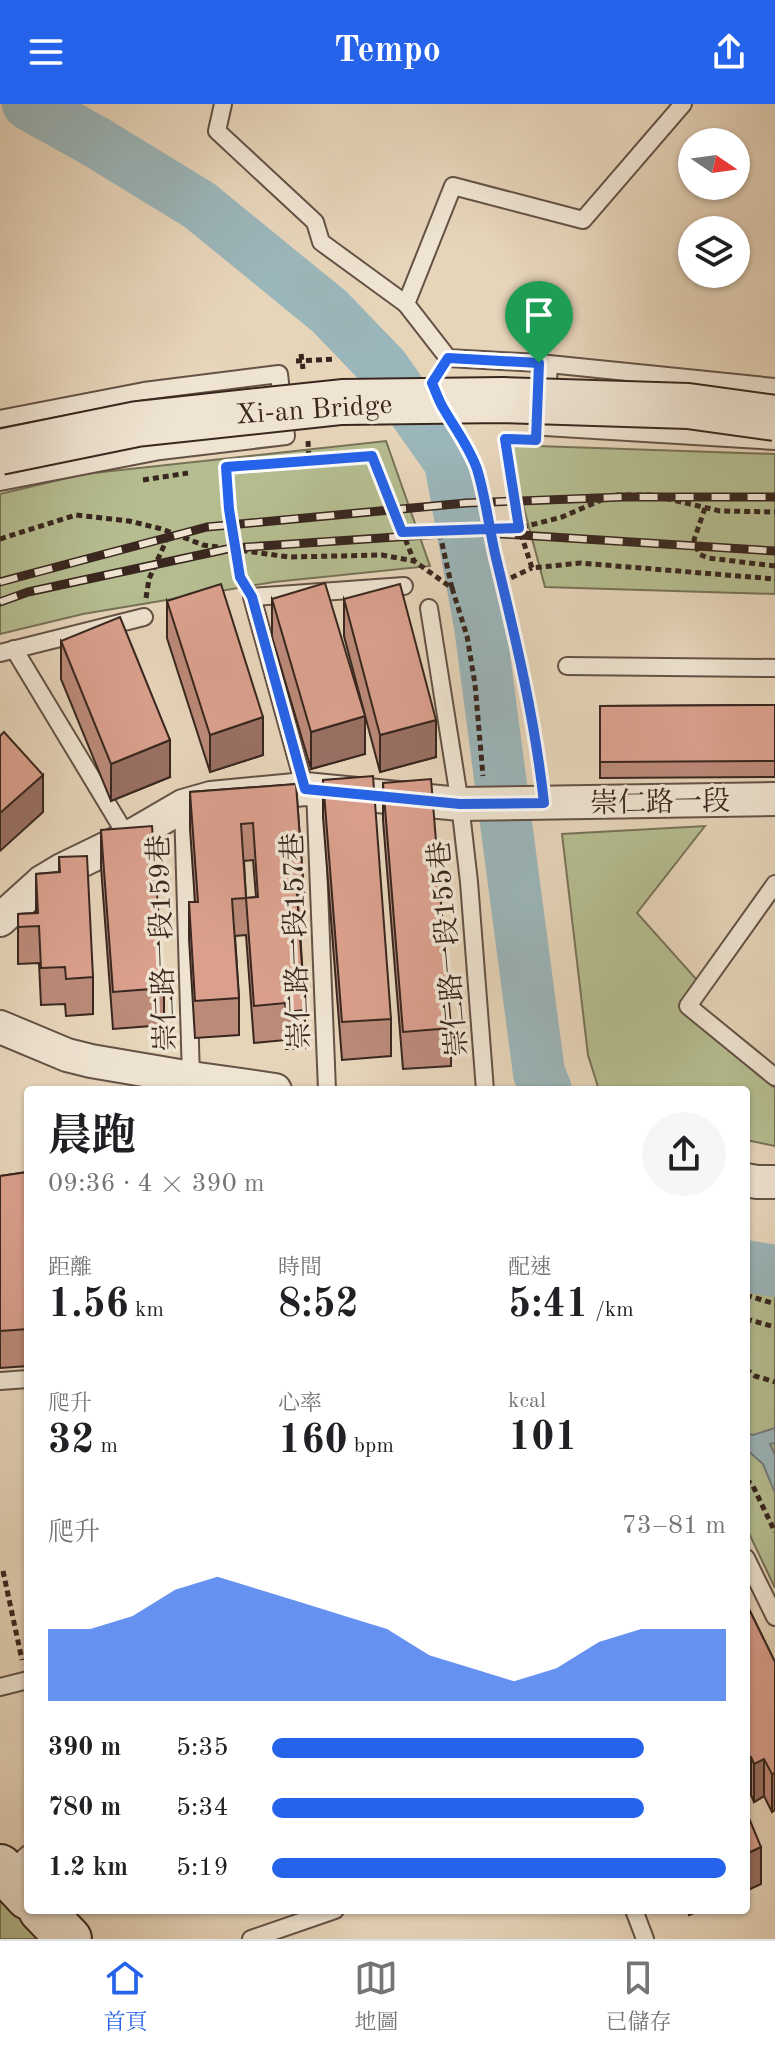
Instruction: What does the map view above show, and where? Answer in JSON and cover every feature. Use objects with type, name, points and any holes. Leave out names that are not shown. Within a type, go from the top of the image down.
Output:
[{"type":"street","name":"Xi-an Bridge","points":[[0,452],[137,424],[342,402],[503,400],[688,406],[775,418]]},
{"type":"street","points":[[0,920],[42,882],[183,806],[211,798],[310,789],[473,804]]},
{"type":"street","name":"崇仁路一段","points":[[473,804],[775,799]]},
{"type":"street","points":[[0,1027],[67,1055],[91,1061],[247,1086]]},
{"type":"street","points":[[45,1914],[69,1939]]},
{"type":"lane","points":[[223,104],[217,131],[315,222],[321,242],[406,304],[448,358],[775,387]]},
{"type":"lane","points":[[406,304],[453,186],[583,220],[683,104]]},
{"type":"lane","points":[[549,365],[545,427],[775,441]]},
{"type":"lane","points":[[0,419],[144,391],[279,374],[286,436],[160,451],[0,482]]},
{"type":"lane","points":[[252,597],[404,586]]},
{"type":"lane","name":"崇仁路一段157巷","points":[[252,597],[310,789],[327,1086]]},
{"type":"lane","name":"崇仁路一段155巷","points":[[429,608],[473,804],[469,882],[485,1086]]},
{"type":"lane","points":[[128,838],[7,651],[144,617]]},
{"type":"lane","points":[[567,666],[775,668]]},
{"type":"lane","name":"崇仁路一段159巷","points":[[183,806],[191,1078]]},
{"type":"lane","points":[[775,884],[688,1006],[775,1077]]},
{"type":"lane","points":[[0,1381],[24,1379]]},
{"type":"lane","points":[[750,1566],[775,1617]]},
{"type":"lane","points":[[0,1687],[24,1681]]},
{"type":"lane","points":[[251,1939],[323,1914]]},
{"type":"lane","points":[[636,1914],[645,1939]]},
{"type":"path","points":[[301,354],[302,369]]},
{"type":"path","points":[[296,361],[336,359],[337,366]]},
{"type":"path","points":[[456,428],[476,467],[485,497],[489,528],[533,720],[544,803]]},
{"type":"path","points":[[520,440],[505,439],[519,528],[532,568]]},
{"type":"path","points":[[253,465],[372,456],[414,561]]},
{"type":"path","points":[[240,466],[226,467],[240,577],[252,597]]},
{"type":"path","points":[[133,481],[195,472]]},
{"type":"path","points":[[402,532],[519,528],[562,517],[613,495],[651,495],[720,511],[775,512]]},
{"type":"path","points":[[705,508],[694,540],[699,554],[708,558],[775,566]]},
{"type":"path","points":[[0,539],[76,515],[129,521],[203,545],[289,557],[382,555],[414,561],[452,588]]},
{"type":"path","points":[[439,530],[467,636],[473,672],[473,804]]},
{"type":"path","points":[[144,617],[149,579],[170,532]]},
{"type":"path","points":[[502,582],[532,568],[580,563],[775,579]]},
{"type":"path","points":[[750,1296],[775,1304]]},
{"type":"path","points":[[750,1320],[775,1327]]},
{"type":"path","points":[[750,1372],[775,1382]]},
{"type":"path","points":[[750,1483],[775,1532]]},
{"type":"path","points":[[3,1571],[24,1666]]},
{"type":"green space","points":[[386,441],[430,566],[274,582],[83,614],[0,634],[0,494],[84,474]]},
{"type":"green space","points":[[507,445],[775,454],[775,594],[545,587]]},
{"type":"green space","points":[[705,826],[637,913],[697,980],[682,1000],[683,1013],[775,1088],[775,1146],[750,1141],[750,1086],[598,1086],[588,1055],[562,834]]},
{"type":"green space","points":[[750,1280],[775,1288],[775,1588],[750,1535]]},
{"type":"green space","points":[[0,1888],[53,1939],[0,1939]]},
{"type":"water","points":[[775,1428],[775,1443],[770,1444],[775,1455],[775,1493],[763,1464],[750,1453],[750,1434]]},
{"type":"building","points":[[325,583],[365,716],[311,732],[272,599]]},
{"type":"building","points":[[221,584],[263,717],[210,735],[167,601]]},
{"type":"building","points":[[400,584],[436,720],[380,735],[344,599]]},
{"type":"building","points":[[120,617],[170,740],[111,764],[61,641]]},
{"type":"building","points":[[775,705],[775,761],[600,762],[600,706]]},
{"type":"building","points":[[4,732],[43,775],[0,813],[0,736]]},
{"type":"building","points":[[373,776],[391,1019],[342,1022],[323,780]]},
{"type":"building","points":[[431,779],[451,1028],[403,1032],[383,783]]},
{"type":"building","points":[[296,784],[304,894],[297,894],[305,1010],[286,1012],[285,1003],[254,1006],[246,898],[232,899],[239,998],[195,1001],[189,902],[198,902],[190,792]],"holes":[[[253,823],[258,897],[246,898],[241,824]]]},
{"type":"building","points":[[152,826],[164,988],[113,992],[101,830]]},
{"type":"building","points":[[87,856],[93,977],[66,979],[65,967],[41,968],[39,926],[18,927],[18,914],[38,913],[36,874],[60,872],[59,857]]},
{"type":"building","points":[[24,1173],[24,1329],[0,1331],[0,1176]]},
{"type":"building","points":[[750,1611],[775,1662],[775,1773],[772,1774],[764,1759],[754,1764],[751,1757]]},
{"type":"building","points":[[750,1821],[761,1847],[750,1852]]},
{"type":"waterway","points":[[28,104],[199,205],[329,311],[383,367],[450,462],[480,626],[539,1073],[544,1086]]},
{"type":"waterway","points":[[750,1267],[775,1271]]},
{"type":"railway","points":[[0,582],[207,527],[466,503],[623,497],[775,497]]},
{"type":"railway","points":[[0,602],[28,592],[232,548],[471,532],[775,551]]},
{"type":"route","points":[[539,363],[448,358],[432,383],[443,409],[463,437],[485,497],[489,528],[521,662],[544,803],[460,804],[305,789],[252,597],[240,577],[226,467],[372,456],[402,532],[489,528],[519,528],[505,439],[536,440],[539,363]]}]
